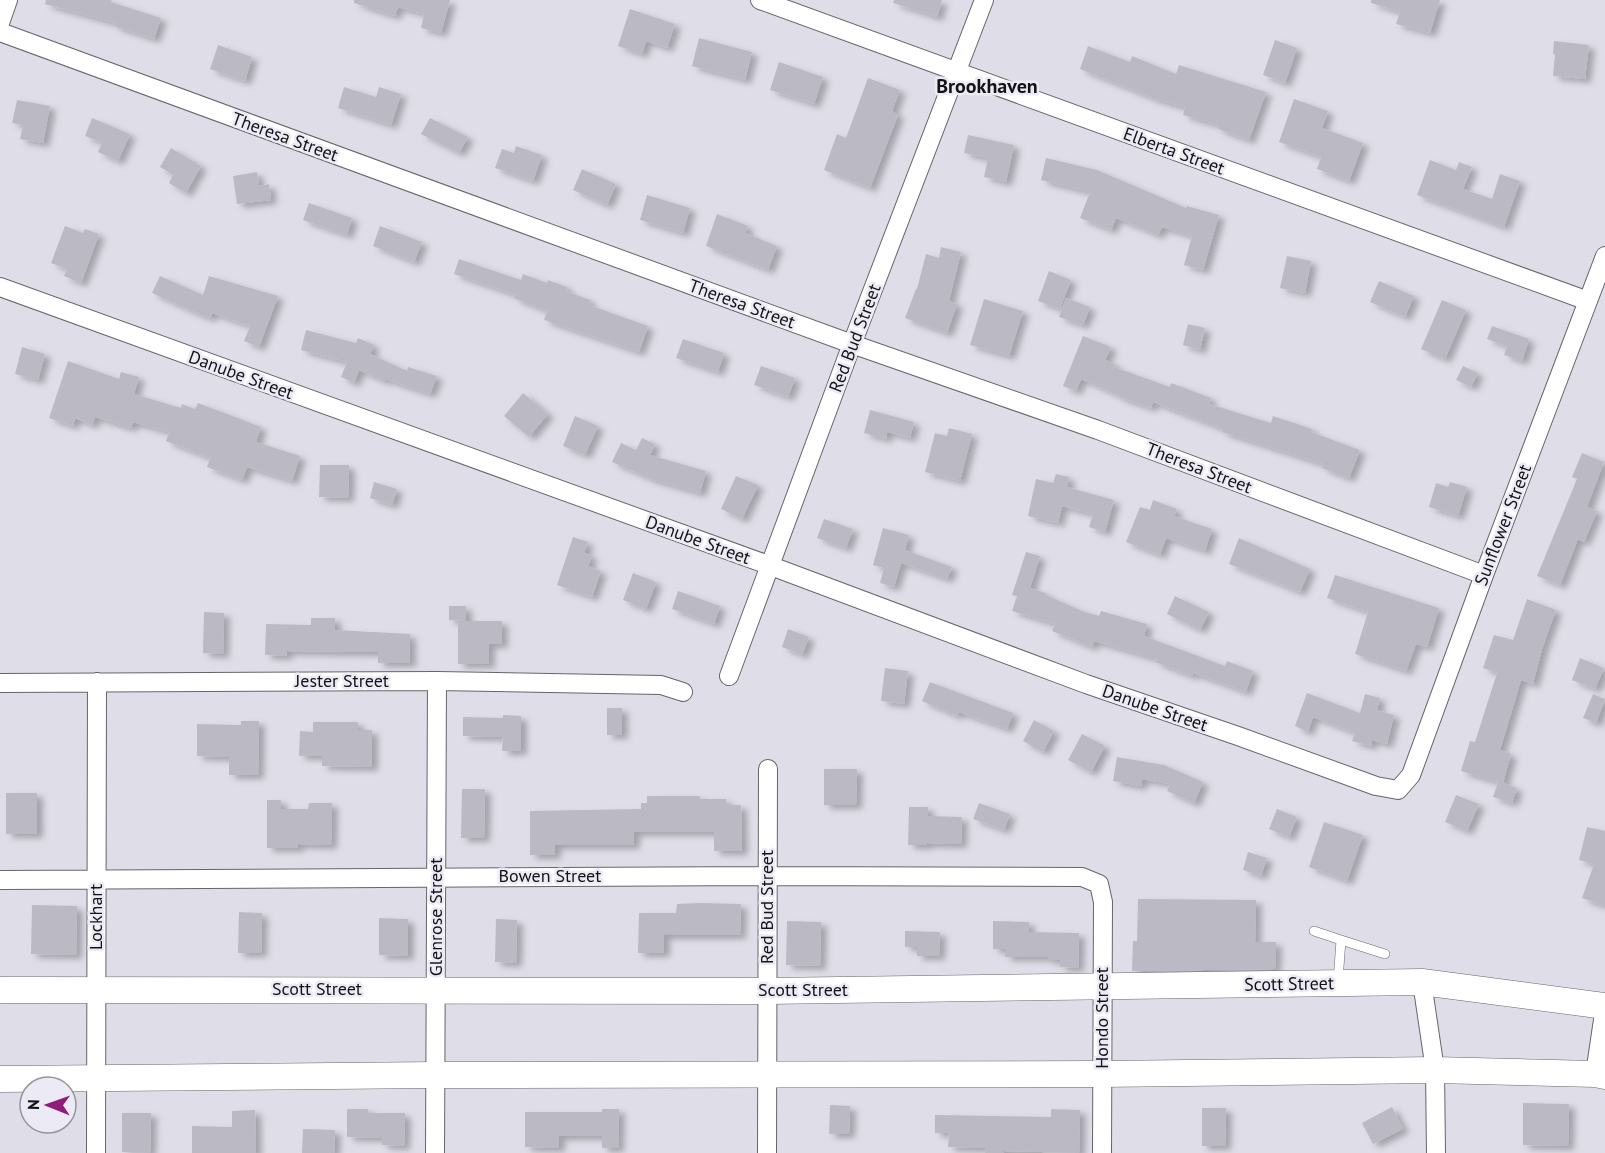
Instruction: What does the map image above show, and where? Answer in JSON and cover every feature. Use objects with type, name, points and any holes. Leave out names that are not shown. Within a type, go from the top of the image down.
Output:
[{"type":"main road","name":"Scott Street","points":[[0,990],[767,990],[1422,982],[1605,1006]]},
{"type":"main road","points":[[0,1079],[436,1075],[1102,1074],[1435,1070],[1600,1075]]},
{"type":"street","points":[[0,23],[8,0]]},
{"type":"street","name":"Elberta Street","points":[[760,0],[1588,301]]},
{"type":"street","name":"Red Bud Street","points":[[729,676],[852,344],[984,0]]},
{"type":"street","name":"Theresa Street","points":[[0,32],[852,344],[1098,430],[1484,575]]},
{"type":"street","name":"Sunflower Street","points":[[1398,790],[1411,776],[1484,575],[1605,256]]},
{"type":"street","name":"Danube Street","points":[[0,286],[771,566],[1086,684],[1376,786],[1398,790]]},
{"type":"street","name":"Jester Street","points":[[0,683],[437,681],[662,685],[683,692]]},
{"type":"street","name":"Glenrose Street","points":[[435,1153],[437,681]]},
{"type":"street","name":"Lockhart","points":[[96,1153],[97,682]]},
{"type":"street","name":"Red Bud Street","points":[[767,1153],[768,770]]},
{"type":"street","name":"Bowen Street","points":[[0,880],[767,876],[1082,877],[1099,884]]},
{"type":"street","name":"Hondo Street","points":[[1099,884],[1103,902],[1102,1153]]},
{"type":"street","points":[[1422,982],[1435,1070],[1436,1153]]},
{"type":"street","points":[[1600,1075],[1605,1006]]},
{"type":"lane","points":[[1314,931],[1385,954]]},
{"type":"lane","points":[[1338,984],[1341,940]]},
{"type":"building","points":[[46,0],[112,0],[111,2],[161,18],[154,39],[114,26],[115,23],[45,4]]},
{"type":"building","points":[[354,0],[450,0],[441,33],[421,28],[424,14],[398,7],[395,16],[354,3]]},
{"type":"building","points":[[894,0],[942,0],[937,17],[893,3]]},
{"type":"building","points":[[1371,0],[1440,0],[1430,33],[1396,24],[1400,12],[1371,3]]},
{"type":"building","points":[[630,9],[675,24],[667,48],[646,41],[642,54],[618,46]]},
{"type":"building","points":[[699,38],[752,52],[745,80],[692,66]]},
{"type":"building","points":[[1275,40],[1297,48],[1285,83],[1263,75]]},
{"type":"building","points":[[1554,41],[1589,45],[1585,79],[1553,76]]},
{"type":"building","points":[[218,45],[252,57],[245,81],[210,69]]},
{"type":"building","points":[[1088,46],[1130,62],[1132,56],[1176,74],[1179,65],[1266,92],[1249,140],[1218,129],[1219,125],[1183,115],[1185,107],[1158,100],[1080,69]]},
{"type":"building","points":[[779,62],[823,77],[814,104],[770,90]]},
{"type":"building","points":[[868,78],[900,90],[892,111],[898,115],[870,188],[824,170],[837,134],[846,138]]},
{"type":"building","points":[[344,87],[376,97],[379,87],[401,94],[391,125],[338,108]]},
{"type":"building","points":[[1294,99],[1328,111],[1322,128],[1363,143],[1349,181],[1317,169],[1321,157],[1279,142]]},
{"type":"building","points":[[17,100],[50,106],[43,143],[20,139],[23,125],[12,123]]},
{"type":"building","points":[[92,118],[130,134],[118,161],[98,152],[102,143],[85,136]]},
{"type":"building","points":[[430,118],[468,137],[459,153],[421,134]]},
{"type":"building","points":[[968,135],[1014,145],[1006,182],[984,177],[988,158],[964,153]]},
{"type":"building","points":[[516,146],[542,155],[533,181],[495,168],[502,149],[514,153]]},
{"type":"building","points":[[171,148],[201,166],[186,193],[169,183],[173,175],[160,167]]},
{"type":"building","points":[[1046,158],[1097,170],[1186,208],[1187,206],[1219,215],[1203,270],[1184,265],[1192,236],[1162,227],[1158,235],[1116,218],[1111,230],[1080,218],[1090,192],[1041,180]]},
{"type":"building","points":[[1430,160],[1456,170],[1459,162],[1472,167],[1463,189],[1492,199],[1500,174],[1520,181],[1504,227],[1417,195]]},
{"type":"building","points":[[582,169],[616,184],[607,205],[573,190]]},
{"type":"building","points":[[257,172],[259,186],[269,184],[271,200],[237,204],[233,176]]},
{"type":"building","points":[[647,195],[690,208],[683,233],[640,220]]},
{"type":"building","points":[[309,203],[352,218],[347,235],[303,220]]},
{"type":"building","points":[[717,214],[748,226],[745,233],[777,246],[768,270],[706,246]]},
{"type":"building","points":[[65,226],[83,233],[85,229],[99,234],[81,283],[64,276],[67,269],[51,263]]},
{"type":"building","points":[[380,226],[422,242],[414,262],[373,246]]},
{"type":"building","points":[[941,247],[961,252],[949,301],[957,304],[947,333],[905,318],[917,289],[926,254],[939,258]]},
{"type":"building","points":[[1287,256],[1311,261],[1305,293],[1280,288]]},
{"type":"building","points":[[459,259],[521,280],[523,274],[547,283],[548,280],[567,287],[566,291],[590,300],[589,305],[648,326],[639,352],[544,320],[547,311],[514,298],[516,295],[454,274]]},
{"type":"building","points":[[1049,271],[1071,280],[1060,309],[1038,301]]},
{"type":"building","points":[[160,276],[203,295],[209,276],[278,296],[259,347],[244,341],[250,326],[212,313],[210,318],[152,293]]},
{"type":"building","points":[[1379,281],[1414,296],[1405,317],[1370,302]]},
{"type":"building","points":[[1066,298],[1090,307],[1083,325],[1059,317]]},
{"type":"building","points":[[984,299],[1023,311],[1009,356],[970,345]]},
{"type":"building","points":[[1442,300],[1466,310],[1445,359],[1421,349]]},
{"type":"building","points":[[1188,324],[1205,328],[1200,350],[1183,345]]},
{"type":"building","points":[[1492,326],[1529,339],[1522,361],[1504,355],[1507,346],[1487,339]]},
{"type":"building","points":[[306,330],[356,343],[358,338],[374,345],[370,354],[407,371],[408,367],[437,376],[430,394],[385,379],[384,381],[359,370],[354,383],[341,377],[347,362],[301,350]]},
{"type":"building","points":[[1083,336],[1111,347],[1105,360],[1115,364],[1114,367],[1170,387],[1171,383],[1211,398],[1209,404],[1271,423],[1273,416],[1312,429],[1311,432],[1360,450],[1349,478],[1322,468],[1323,464],[1222,432],[1223,429],[1153,402],[1151,408],[1119,397],[1081,379],[1076,391],[1063,386]]},
{"type":"building","points":[[683,339],[724,353],[718,372],[676,358]]},
{"type":"building","points":[[22,347],[45,354],[38,380],[15,374]]},
{"type":"building","points":[[68,361],[119,379],[121,372],[139,377],[134,394],[181,408],[182,404],[195,409],[198,403],[261,427],[256,442],[300,456],[292,481],[247,467],[242,480],[207,467],[210,458],[166,441],[169,432],[133,422],[131,428],[95,417],[92,425],[75,418],[73,426],[49,418]]},
{"type":"building","points":[[761,366],[795,378],[788,397],[754,385]]},
{"type":"building","points":[[1463,366],[1478,373],[1471,387],[1456,380]]},
{"type":"building","points":[[523,393],[548,414],[529,437],[504,416]]},
{"type":"building","points":[[870,410],[914,422],[910,438],[887,432],[886,439],[864,433]]},
{"type":"building","points":[[575,416],[598,426],[585,455],[563,446]]},
{"type":"building","points":[[949,428],[972,434],[960,481],[925,472],[935,433],[947,436]]},
{"type":"building","points":[[642,438],[655,444],[650,455],[706,471],[700,493],[651,479],[612,462],[621,443],[636,450]]},
{"type":"building","points":[[1582,453],[1604,462],[1587,507],[1597,511],[1584,542],[1578,539],[1560,585],[1537,576],[1577,479],[1572,477]]},
{"type":"building","points":[[320,465],[349,465],[348,498],[319,497]]},
{"type":"building","points":[[1056,474],[1069,477],[1067,487],[1114,500],[1105,532],[1089,527],[1093,514],[1062,506],[1058,523],[1028,516],[1036,479],[1053,483]]},
{"type":"building","points":[[736,476],[758,485],[742,519],[721,509]]},
{"type":"building","points":[[374,482],[397,489],[392,505],[370,498]]},
{"type":"building","points":[[1450,482],[1467,487],[1458,516],[1429,507],[1436,483],[1448,487]]},
{"type":"building","points":[[1153,500],[1177,509],[1174,516],[1212,529],[1205,551],[1166,538],[1160,555],[1126,542],[1140,507],[1150,510]]},
{"type":"building","points":[[824,519],[853,529],[846,548],[817,538]]},
{"type":"building","points":[[883,528],[909,535],[905,550],[952,567],[947,579],[901,563],[894,587],[880,583],[884,568],[873,565]]},
{"type":"building","points":[[573,537],[588,542],[584,553],[592,556],[588,566],[601,571],[592,597],[557,585]]},
{"type":"building","points":[[1239,538],[1310,569],[1300,592],[1229,564]]},
{"type":"building","points":[[1026,552],[1040,556],[1030,588],[1046,593],[1082,611],[1099,616],[1101,611],[1147,624],[1144,636],[1225,666],[1227,661],[1253,671],[1246,692],[1193,673],[1192,676],[1155,662],[1157,659],[1094,641],[1092,647],[1052,631],[1055,624],[1012,611],[1017,596],[1012,595]]},
{"type":"building","points":[[633,573],[656,582],[646,609],[623,600]]},
{"type":"building","points":[[1335,575],[1439,608],[1427,647],[1416,644],[1406,671],[1355,654],[1368,612],[1327,598]]},
{"type":"building","points":[[678,591],[720,606],[714,624],[672,609]]},
{"type":"building","points":[[1175,596],[1209,612],[1200,630],[1167,614]]},
{"type":"building","points":[[1527,599],[1556,610],[1533,684],[1521,680],[1500,750],[1511,754],[1503,783],[1517,788],[1512,803],[1493,797],[1498,782],[1461,771],[1470,741],[1475,742],[1497,673],[1483,668],[1494,635],[1513,640]]},
{"type":"building","points":[[449,606],[466,606],[466,621],[449,620]]},
{"type":"building","points":[[204,612],[224,613],[223,654],[203,653]]},
{"type":"building","points":[[311,618],[335,618],[335,630],[410,634],[410,663],[378,663],[378,652],[287,651],[286,656],[265,655],[266,624],[311,625]]},
{"type":"building","points":[[458,621],[502,621],[502,644],[489,644],[489,664],[458,664]]},
{"type":"building","points":[[788,629],[809,637],[802,655],[782,647]]},
{"type":"building","points":[[1580,658],[1604,668],[1595,689],[1572,680]]},
{"type":"building","points":[[885,668],[908,671],[904,704],[881,701]]},
{"type":"building","points":[[930,682],[1013,713],[1007,729],[959,712],[957,716],[922,701]]},
{"type":"building","points":[[1307,693],[1360,713],[1365,694],[1380,698],[1377,710],[1394,715],[1387,744],[1372,740],[1371,746],[1352,741],[1355,733],[1313,717],[1308,732],[1295,726]]},
{"type":"building","points":[[1593,694],[1605,699],[1596,723],[1583,718]]},
{"type":"building","points":[[607,708],[622,708],[622,735],[607,735]]},
{"type":"building","points":[[503,715],[521,716],[521,751],[502,751],[503,737],[463,736],[463,717],[503,718]]},
{"type":"building","points":[[1034,720],[1054,731],[1043,752],[1023,741]]},
{"type":"building","points":[[241,721],[259,721],[258,775],[229,775],[229,757],[197,756],[197,724],[241,725]]},
{"type":"building","points":[[313,722],[358,722],[358,730],[372,730],[372,767],[322,766],[322,756],[299,756],[300,731],[313,732]]},
{"type":"building","points":[[1082,734],[1105,746],[1091,772],[1068,760]]},
{"type":"building","points":[[1117,757],[1164,765],[1203,782],[1194,803],[1167,791],[1170,784],[1142,779],[1141,786],[1113,781]]},
{"type":"building","points":[[824,769],[857,769],[856,805],[824,805]]},
{"type":"building","points":[[462,789],[485,789],[484,838],[461,838]]},
{"type":"building","points":[[6,793],[37,793],[37,834],[6,834]]},
{"type":"building","points":[[1456,795],[1479,804],[1467,831],[1445,822]]},
{"type":"building","points":[[647,796],[700,796],[700,799],[726,799],[726,805],[741,805],[742,851],[714,851],[714,832],[634,832],[634,845],[555,845],[555,855],[530,855],[530,811],[641,809],[641,803],[647,803]]},
{"type":"building","points":[[267,800],[281,800],[281,809],[308,809],[309,803],[332,803],[331,845],[298,844],[298,848],[267,848]]},
{"type":"building","points":[[979,803],[1010,814],[1004,830],[973,819]]},
{"type":"building","points":[[909,807],[928,807],[928,816],[962,817],[961,844],[908,845]]},
{"type":"building","points":[[1277,809],[1297,817],[1289,837],[1269,829]]},
{"type":"building","points":[[1324,822],[1363,835],[1347,881],[1309,867]]},
{"type":"building","points":[[1587,827],[1605,831],[1605,906],[1582,898],[1594,864],[1579,860]]},
{"type":"building","points":[[1248,852],[1267,858],[1261,876],[1243,870]]},
{"type":"building","points":[[1138,899],[1256,900],[1255,942],[1276,942],[1275,969],[1132,971],[1133,941],[1137,941]]},
{"type":"building","points":[[677,904],[741,904],[740,935],[664,935],[664,953],[638,953],[639,913],[676,913]]},
{"type":"building","points":[[32,905],[77,906],[76,955],[31,954]]},
{"type":"building","points":[[239,912],[262,913],[261,953],[238,953]]},
{"type":"building","points":[[379,918],[408,919],[408,956],[379,955]]},
{"type":"building","points":[[496,919],[517,920],[516,963],[495,962]]},
{"type":"building","points":[[787,921],[821,922],[820,966],[786,965]]},
{"type":"building","points":[[993,921],[1029,922],[1029,932],[1079,933],[1078,968],[1060,967],[1060,960],[1048,960],[1048,957],[1005,957],[1005,949],[993,949]]},
{"type":"building","points":[[905,931],[940,932],[939,956],[917,956],[917,947],[905,947]]},
{"type":"building","points":[[1523,1103],[1569,1104],[1568,1146],[1523,1145]]},
{"type":"building","points":[[830,1105],[850,1106],[849,1134],[829,1134]]},
{"type":"building","points":[[1392,1107],[1403,1129],[1373,1144],[1362,1123]]},
{"type":"building","points":[[1202,1108],[1226,1108],[1225,1146],[1202,1146]]},
{"type":"building","points":[[347,1109],[368,1109],[368,1113],[405,1113],[404,1146],[382,1145],[382,1138],[347,1137]]},
{"type":"building","points":[[602,1109],[619,1109],[618,1148],[602,1148],[602,1136],[559,1136],[559,1148],[525,1147],[525,1112],[602,1112]]},
{"type":"building","points":[[1051,1109],[1080,1110],[1079,1153],[1004,1151],[1004,1153],[985,1153],[986,1148],[948,1147],[949,1133],[935,1133],[935,1115],[1051,1117]]},
{"type":"building","points":[[255,1110],[256,1153],[192,1153],[192,1126],[232,1127],[232,1111]]},
{"type":"building","points":[[122,1113],[151,1113],[150,1153],[122,1152]]},
{"type":"building","points":[[303,1129],[335,1130],[334,1153],[302,1153]]},
{"type":"district","name":"Brookhaven","points":[[987,86]]}]
